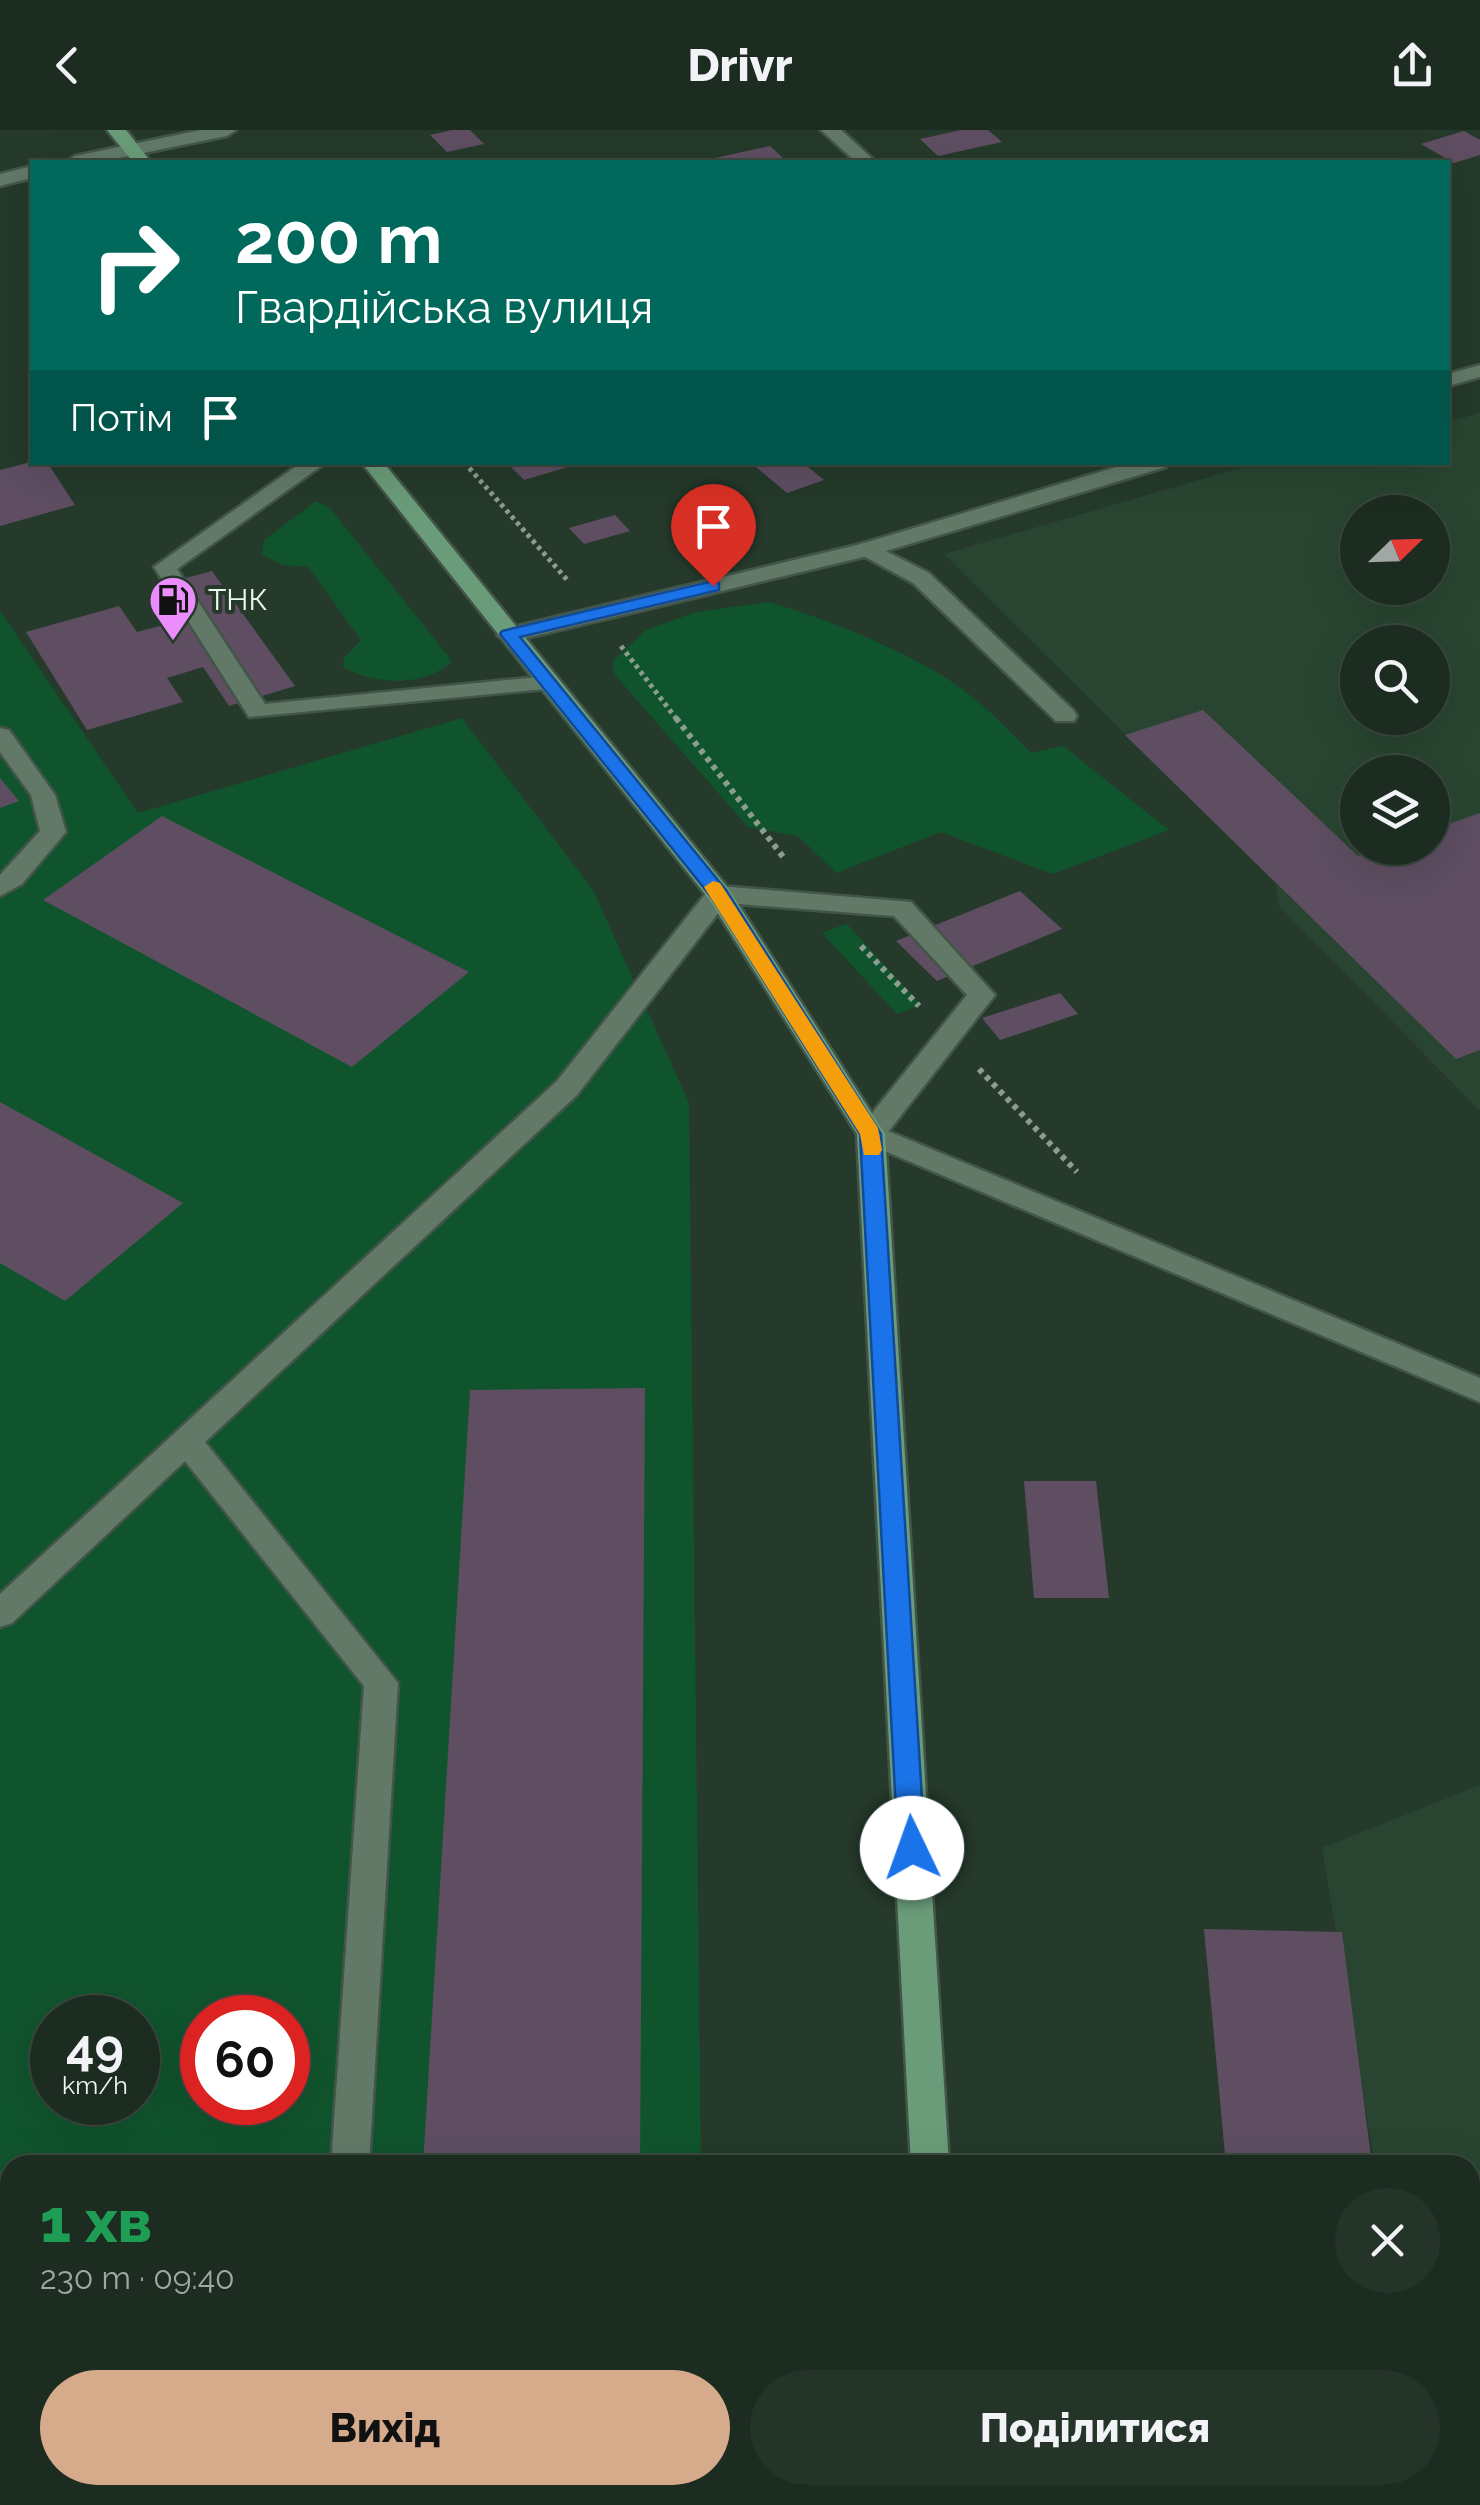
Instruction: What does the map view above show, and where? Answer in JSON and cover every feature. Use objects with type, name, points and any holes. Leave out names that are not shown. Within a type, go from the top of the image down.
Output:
[{"type":"main road","points":[[116,130],[137,156]]},
{"type":"main road","points":[[374,465],[719,894],[871,1134],[929,2155]]},
{"type":"street","points":[[96,160],[137,156],[227,130]]},
{"type":"street","points":[[830,130],[865,160]]},
{"type":"street","points":[[0,180],[30,172]]},
{"type":"street","points":[[1450,379],[1480,371]]},
{"type":"street","points":[[312,465],[165,566],[258,712],[548,683]]},
{"type":"street","points":[[509,634],[868,550],[1148,465]]},
{"type":"street","points":[[868,550],[920,578],[1065,716]]},
{"type":"street","points":[[0,734],[44,795],[54,832],[0,888]]},
{"type":"street","points":[[0,1614],[566,1088],[719,894],[902,908],[982,995],[871,1134],[1480,1391]]},
{"type":"street","points":[[186,1441],[380,1683],[351,2155]]},
{"type":"path","points":[[467,465],[596,614]]},
{"type":"shaded area","points":[[1480,413],[1480,1111],[1279,906],[1276,884],[944,554],[1251,465],[1450,465],[1450,421]]},
{"type":"shaded area","points":[[1480,1785],[1480,2155],[1373,2155],[1322,1848]]},
{"type":"green space","points":[[316,501],[330,508],[451,663],[426,676],[398,681],[369,677],[343,667],[344,658],[361,640],[308,567],[282,565],[262,554],[264,540]]},
{"type":"green space","points":[[769,602],[862,635],[930,668],[982,705],[1031,753],[1063,746],[1169,830],[1053,874],[941,832],[836,873],[798,836],[748,827],[615,675],[612,662],[646,630],[696,612]]},
{"type":"green space","points":[[0,611],[138,813],[462,718],[593,890],[689,1103],[701,2155],[0,2155]]},
{"type":"green space","points":[[846,924],[921,1005],[897,1014],[822,933]]},
{"type":"building","points":[[470,130],[484,144],[447,152],[430,135]]},
{"type":"building","points":[[961,130],[988,130],[1002,142],[938,156],[920,139]]},
{"type":"building","points":[[1464,131],[1480,140],[1480,155],[1454,163],[1421,144]]},
{"type":"building","points":[[770,146],[783,158],[773,160],[711,159]]},
{"type":"building","points":[[30,462],[49,465],[75,505],[0,526],[0,470]]},
{"type":"building","points":[[509,465],[568,467],[524,480]]},
{"type":"building","points":[[754,465],[806,465],[824,480],[787,493]]},
{"type":"building","points":[[615,515],[630,531],[584,544],[569,528]]},
{"type":"building","points":[[212,571],[295,686],[229,706],[203,667],[167,678],[183,702],[87,730],[26,632],[119,606],[137,632],[175,622],[152,587]]},
{"type":"building","points":[[1203,710],[1340,839],[1340,865],[1450,865],[1450,824],[1480,813],[1480,1050],[1456,1059],[1125,735]]},
{"type":"building","points":[[0,778],[19,801],[0,808]]},
{"type":"building","points":[[162,816],[469,972],[352,1067],[43,900]]},
{"type":"building","points":[[1020,891],[1062,929],[937,981],[896,941]]},
{"type":"building","points":[[1060,993],[1078,1014],[1000,1040],[982,1018]]},
{"type":"building","points":[[0,1102],[183,1203],[65,1301],[0,1263]]},
{"type":"building","points":[[645,1388],[640,2155],[424,2155],[470,1390]]},
{"type":"building","points":[[1024,1481],[1096,1481],[1109,1598],[1034,1598]]},
{"type":"building","points":[[1204,1929],[1342,1932],[1371,2155],[1225,2155]]},
{"type":"slow traffic","points":[[713,887],[871,1134],[872,1150]]},
{"type":"place","name":"ТНК","points":[[173,642]]},
{"type":"route","points":[[713,586],[509,634],[719,894],[871,1134],[912,1848]]}]
